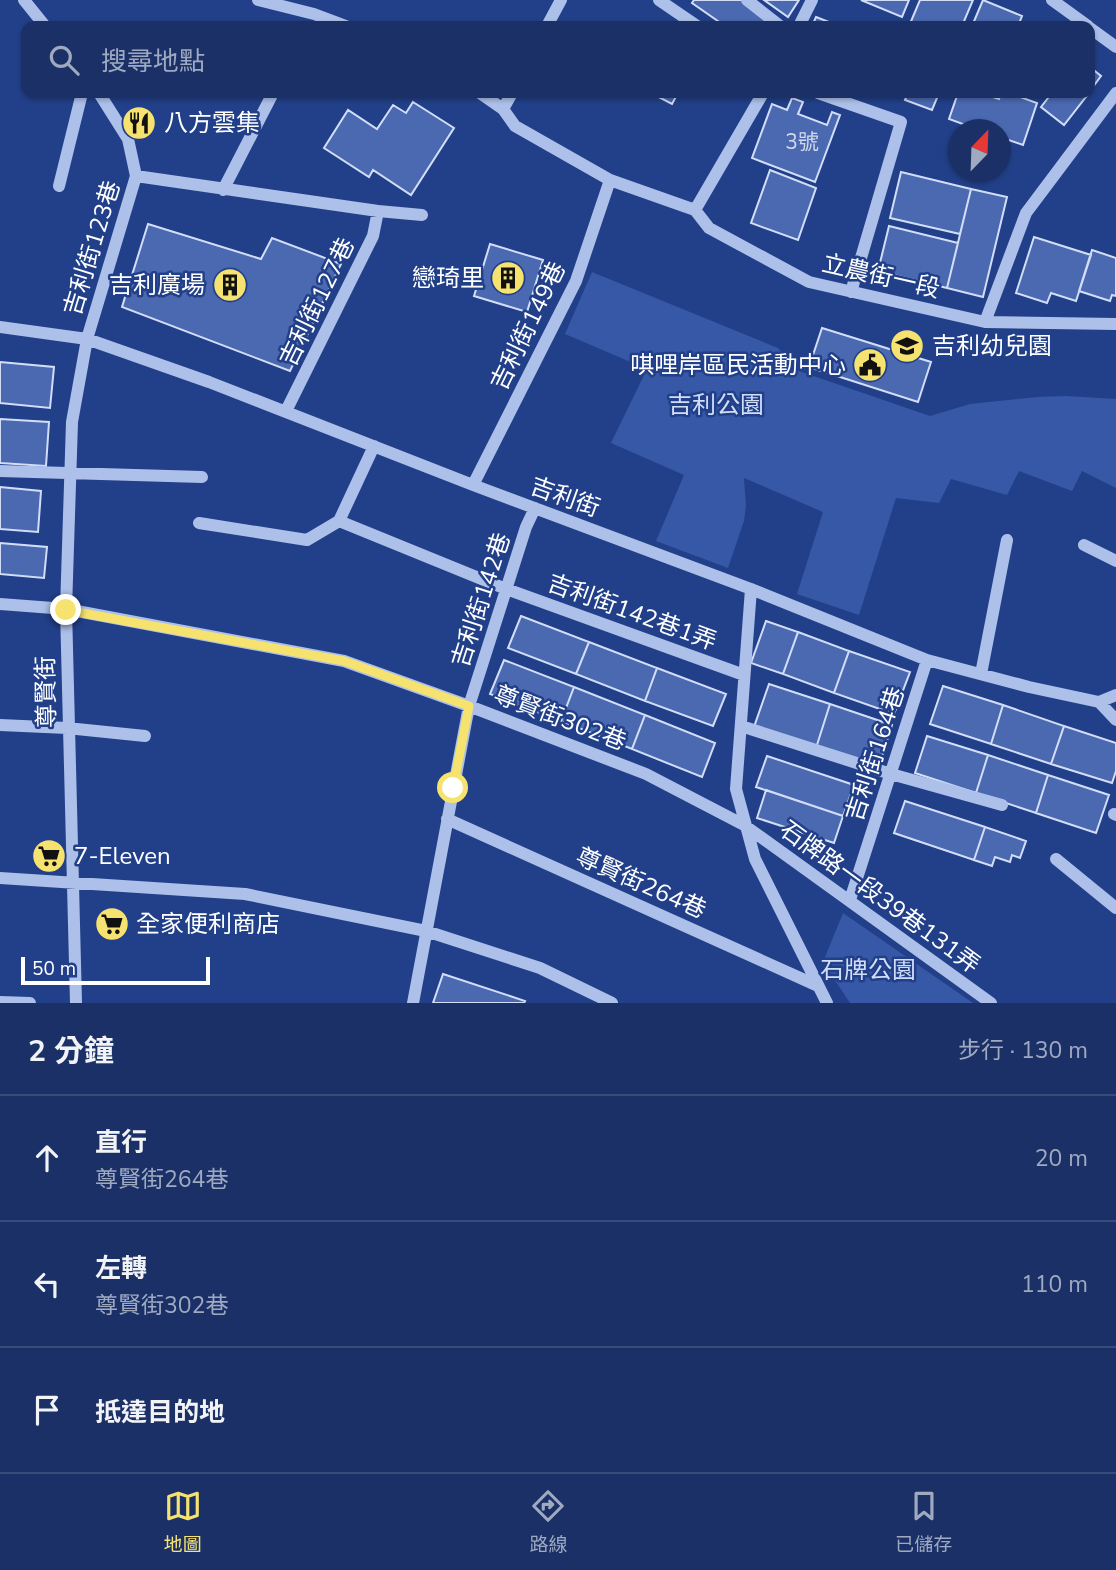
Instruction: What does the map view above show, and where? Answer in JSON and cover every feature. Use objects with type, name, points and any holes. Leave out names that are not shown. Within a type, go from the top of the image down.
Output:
[{"type":"street","points":[[24,0],[41,21]]},
{"type":"street","points":[[258,0],[333,21]]},
{"type":"street","points":[[550,21],[561,0]]},
{"type":"street","points":[[659,0],[690,21]]},
{"type":"street","points":[[747,0],[774,21]]},
{"type":"street","points":[[802,21],[812,0]]},
{"type":"street","points":[[1052,0],[1081,21]]},
{"type":"street","points":[[310,21],[314,14]]},
{"type":"street","points":[[1095,31],[1116,47]]},
{"type":"street","points":[[985,322],[1027,213],[1116,93]]},
{"type":"street","points":[[59,186],[81,98]]},
{"type":"street","name":"吉利街123巷","points":[[87,339],[136,176],[128,139],[102,98]]},
{"type":"street","points":[[223,190],[270,98]]},
{"type":"street","name":"立農街一段","points":[[487,98],[503,109],[515,126],[610,180],[695,211],[709,228],[809,282],[985,322],[1116,324]]},
{"type":"street","points":[[503,109],[509,98]]},
{"type":"street","points":[[695,211],[760,98]]},
{"type":"street","points":[[832,98],[901,122],[851,292]]},
{"type":"street","points":[[136,176],[223,190],[422,215]]},
{"type":"street","name":"吉利街149巷","points":[[473,485],[576,281],[610,180]]},
{"type":"street","name":"吉利街127巷","points":[[286,411],[373,236],[378,211]]},
{"type":"street","name":"吉利街","points":[[0,327],[87,339],[286,411],[535,509],[751,589],[927,660],[1099,702]]},
{"type":"street","name":"尊賢街","points":[[76,1003],[66,610],[72,422],[87,339]]},
{"type":"street","points":[[199,523],[307,540],[339,521],[374,446]]},
{"type":"street","points":[[0,471],[202,477]]},
{"type":"street","name":"吉利街142巷","points":[[469,706],[526,527],[535,509]]},
{"type":"street","name":"吉利街142巷1弄","points":[[339,521],[506,589],[744,675]]},
{"type":"street","points":[[981,674],[1007,540]]},
{"type":"street","points":[[1084,545],[1116,561]]},
{"type":"street","points":[[751,589],[736,789],[755,859],[827,1003]]},
{"type":"street","name":"尊賢街302巷","points":[[0,604],[66,610],[344,661],[646,774],[744,825]]},
{"type":"street","name":"吉利街164巷","points":[[850,900],[927,660]]},
{"type":"street","points":[[1116,695],[1099,702],[1116,720]]},
{"type":"street","points":[[413,1003],[469,706]]},
{"type":"street","points":[[0,725],[145,736]]},
{"type":"street","points":[[741,726],[891,774],[1002,805]]},
{"type":"street","name":"尊賢街264巷","points":[[447,819],[818,986]]},
{"type":"street","name":"石牌路一段39巷131弄","points":[[744,825],[991,1003]]},
{"type":"street","points":[[1056,859],[1116,908]]},
{"type":"street","points":[[0,878],[245,894],[426,931],[540,968],[612,1003]]},
{"type":"street","points":[[0,1002],[30,1003]]},
{"type":"green space","name":"吉利公園","points":[[592,272],[778,348],[799,371],[930,416],[970,404],[1037,397],[1116,399],[1116,488],[1082,471],[1072,491],[1019,471],[1007,495],[951,479],[939,503],[896,498],[859,615],[797,594],[823,512],[744,478],[744,521],[728,568],[656,541],[684,475],[611,443],[647,369],[565,334]]},
{"type":"green space","name":"石牌公園","points":[[843,913],[973,1003],[850,1003],[823,962]]},
{"type":"building","points":[[694,0],[752,0],[777,21],[718,21],[692,3]]},
{"type":"building","points":[[764,0],[799,0],[788,17]]},
{"type":"building","points":[[861,0],[909,0],[902,17]]},
{"type":"building","points":[[920,0],[973,0],[964,21],[911,21]]},
{"type":"building","points":[[983,0],[1022,16],[1020,21],[974,21]]},
{"type":"building","points":[[1095,71],[1101,76],[1095,84]]},
{"type":"building","points":[[661,98],[675,98],[672,104]]},
{"type":"building","points":[[792,98],[803,102],[798,114],[827,125],[832,112],[840,115],[815,182],[752,158],[772,104],[787,110]]},
{"type":"building","points":[[906,98],[937,98],[932,110],[905,100]]},
{"type":"building","points":[[956,98],[1023,98],[1037,103],[1023,145],[1011,141],[1011,119],[949,119]]},
{"type":"building","points":[[1048,98],[1085,98],[1064,125],[1041,107]]},
{"type":"building","points":[[413,102],[454,128],[411,195],[373,170],[369,177],[324,148],[348,110],[377,129],[393,105],[406,113]]},
{"type":"building","points":[[770,170],[816,188],[798,240],[751,223]]},
{"type":"building","points":[[901,172],[971,189],[960,234],[890,218]]},
{"type":"building","points":[[971,189],[1007,197],[983,297],[947,288]]},
{"type":"building","name":"吉利廣場","points":[[148,224],[261,259],[272,238],[341,264],[290,371],[122,307]]},
{"type":"building","points":[[889,226],[958,243],[947,288],[878,271]]},
{"type":"building","points":[[1034,237],[1091,255],[1076,301],[1051,293],[1047,303],[1016,293]]},
{"type":"building","name":"戀琦里","points":[[490,244],[543,260],[527,312],[474,296]]},
{"type":"building","points":[[1092,250],[1116,258],[1116,296],[1112,295],[1110,301],[1079,291]]},
{"type":"building","name":"唭哩岸區民活動中心","points":[[822,328],[931,362],[918,402],[809,367]]},
{"type":"building","points":[[0,362],[54,367],[50,408],[0,403]]},
{"type":"building","points":[[0,419],[49,422],[46,466],[0,463]]},
{"type":"building","points":[[0,487],[41,491],[38,532],[0,529]]},
{"type":"building","points":[[0,543],[47,547],[44,578],[0,574]]},
{"type":"building","points":[[521,616],[589,642],[576,674],[508,648]]},
{"type":"building","points":[[766,621],[798,632],[783,674],[751,663]]},
{"type":"building","points":[[798,632],[849,651],[834,693],[783,674]]},
{"type":"building","points":[[589,642],[657,668],[645,701],[576,674]]},
{"type":"building","points":[[849,651],[910,672],[894,714],[834,693]]},
{"type":"building","points":[[504,660],[574,687],[561,721],[490,694]]},
{"type":"building","points":[[657,668],[726,694],[713,726],[645,701]]},
{"type":"building","points":[[769,684],[830,704],[816,748],[754,727]]},
{"type":"building","points":[[943,686],[1003,705],[991,744],[930,724]]},
{"type":"building","points":[[574,687],[645,715],[632,749],[561,721]]},
{"type":"building","points":[[830,704],[892,725],[878,769],[816,748]]},
{"type":"building","points":[[1003,705],[1064,726],[1051,764],[991,744]]},
{"type":"building","points":[[645,715],[715,743],[702,777],[632,749]]},
{"type":"building","points":[[1064,726],[1116,743],[1116,771],[1112,783],[1051,764]]},
{"type":"building","points":[[927,736],[988,755],[976,793],[915,773]]},
{"type":"building","points":[[988,755],[1048,775],[1036,813],[976,793]]},
{"type":"building","points":[[767,756],[854,785],[843,816],[756,787]]},
{"type":"building","points":[[1048,775],[1109,795],[1096,833],[1036,813]]},
{"type":"building","points":[[766,790],[843,816],[834,843],[757,818]]},
{"type":"building","points":[[905,801],[985,827],[974,860],[894,833]]},
{"type":"building","points":[[985,827],[1026,841],[1020,858],[1012,855],[1010,862],[995,857],[992,866],[974,860]]},
{"type":"building","points":[[443,974],[525,1001],[433,1003]]},
{"type":"place","name":"八方雲集","points":[[139,123]]},
{"type":"place","name":"戀琦里","points":[[508,278]]},
{"type":"place","name":"吉利廣場","points":[[230,285]]},
{"type":"place","name":"吉利幼兒園","points":[[907,346]]},
{"type":"place","name":"唭哩岸區民活動中心","points":[[870,365]]},
{"type":"place","name":"7-Eleven","points":[[49,856]]},
{"type":"place","name":"全家便利商店","points":[[112,924]]},
{"type":"route","points":[[66,610],[344,661],[469,706],[453,788]]}]
